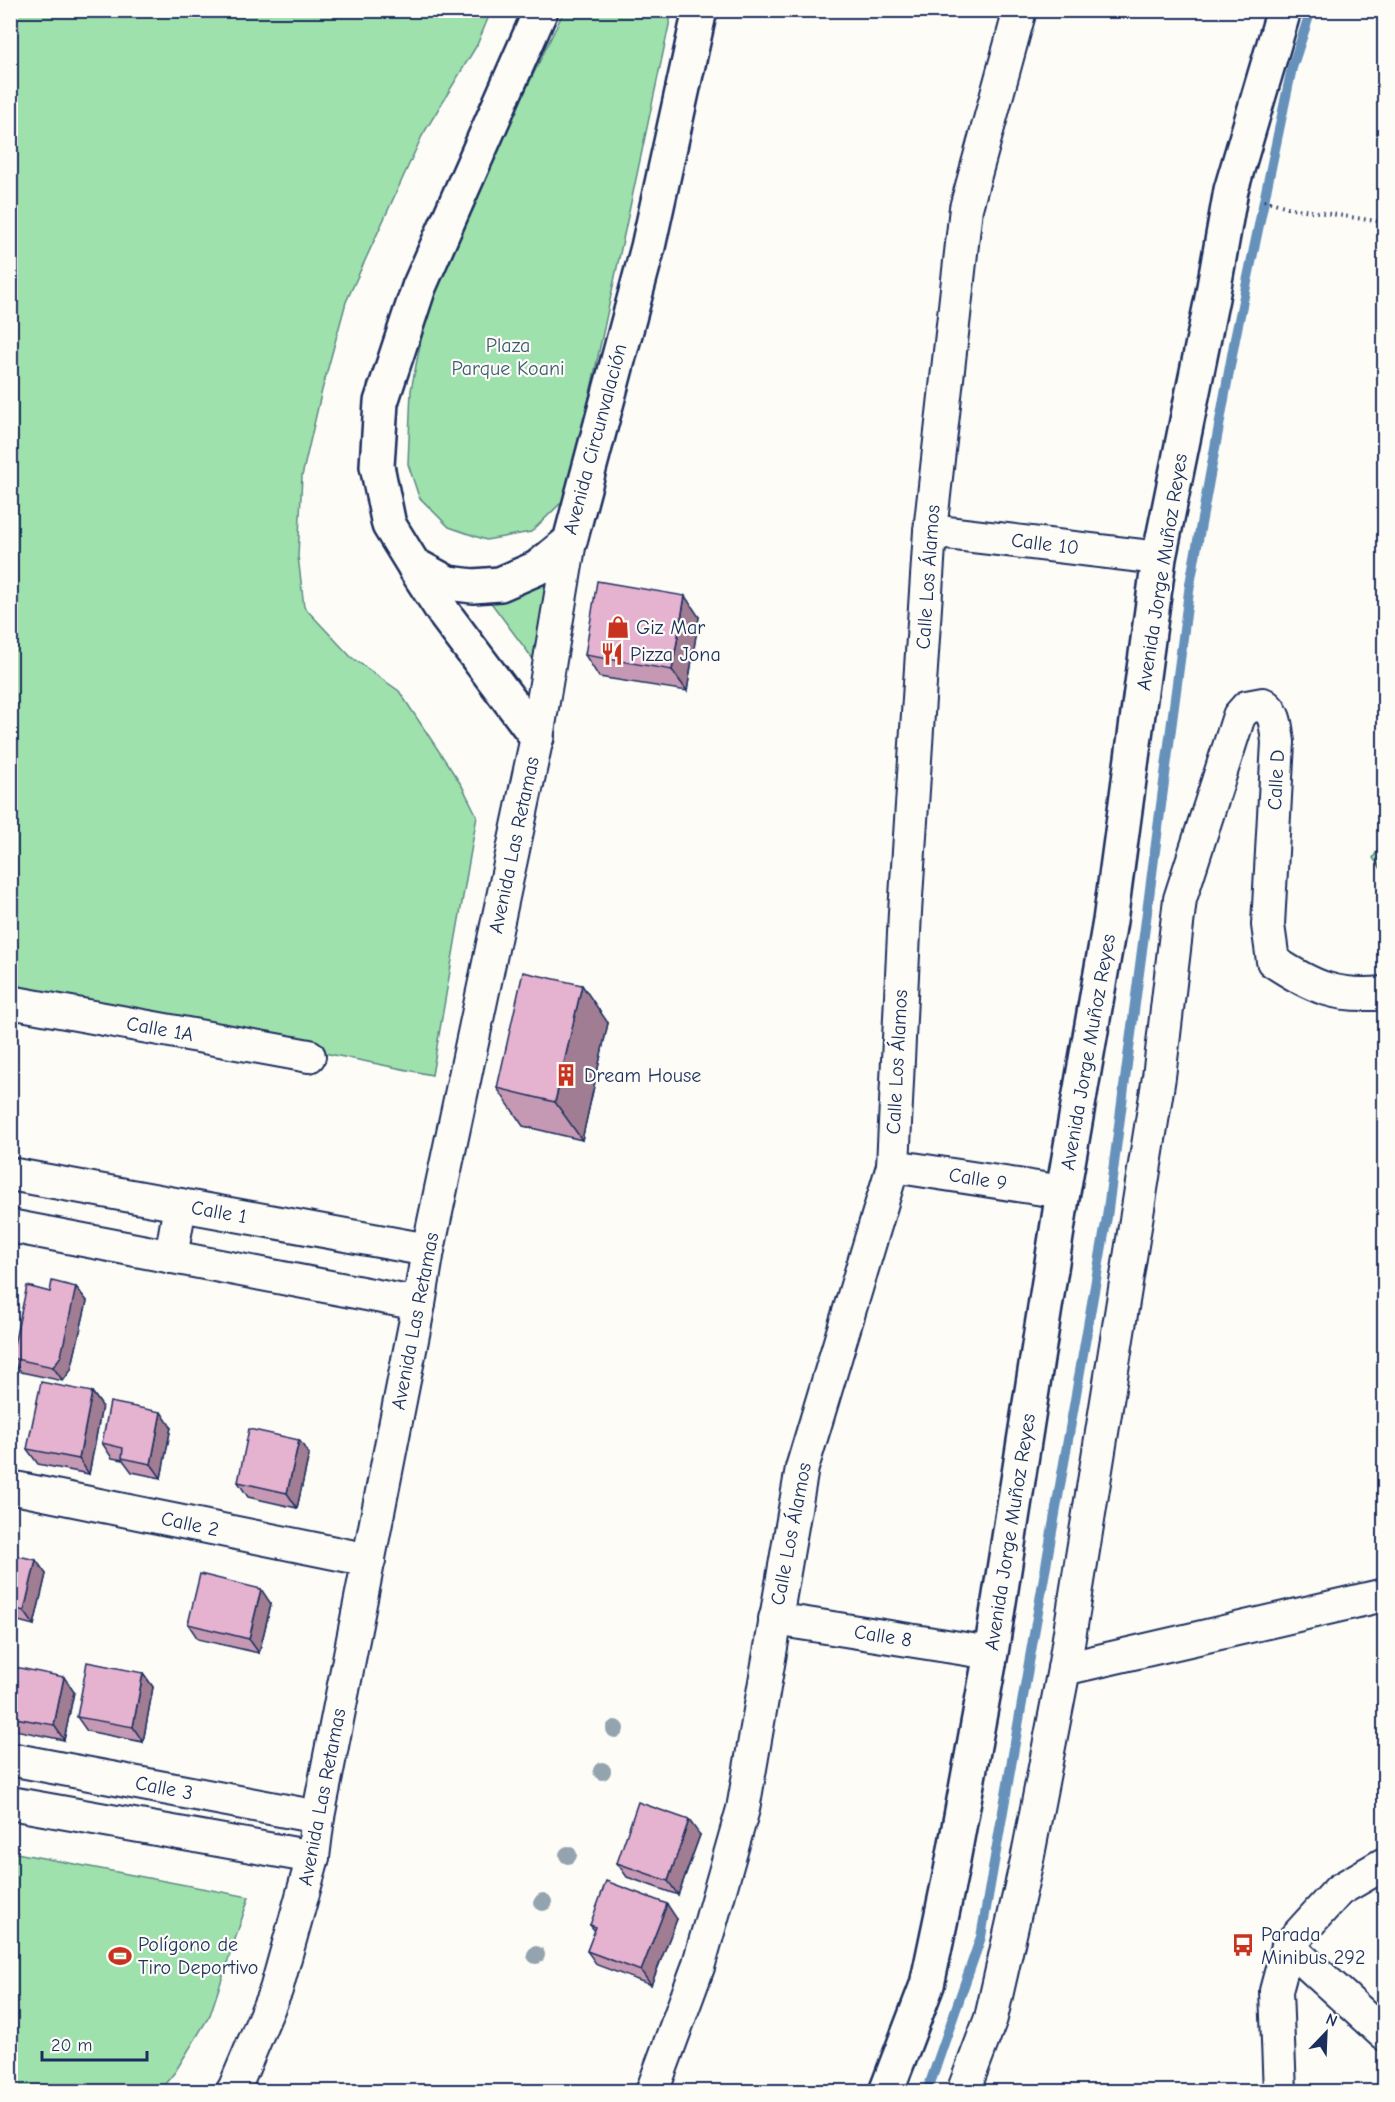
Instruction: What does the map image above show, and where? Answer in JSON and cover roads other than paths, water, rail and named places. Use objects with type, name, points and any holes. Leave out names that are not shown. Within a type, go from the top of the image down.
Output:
[{"type":"street","name":"Avenida Circunvalación","points":[[541,10],[419,287],[381,402],[377,466],[389,525],[413,564],[448,583],[473,586],[500,584],[537,568],[570,541],[648,247],[700,10]]},
{"type":"street","name":"Calle Los Álamos","points":[[652,2091],[698,1967],[742,1809],[802,1468],[893,1166],[905,912],[930,531],[966,208],[1020,10]]},
{"type":"street","name":"Avenida Jorge Muñoz Reyes","points":[[886,2091],[927,1985],[951,1871],[991,1653],[1063,1192],[1110,921],[1160,558],[1212,298],[1231,190],[1284,10]]},
{"type":"street","name":"Calle 10","points":[[930,531],[1160,558]]},
{"type":"street","name":"Avenida Las Retamas","points":[[232,2091],[276,1990],[313,1857],[318,1817],[428,1250],[537,737],[570,541]]},
{"type":"street","points":[[413,564],[446,616],[537,737]]},
{"type":"street","name":"Calle D","points":[[1064,1669],[1159,1077],[1180,899],[1239,716],[1247,707],[1263,704],[1270,708],[1275,720],[1278,742],[1268,925],[1273,962],[1297,977],[1325,990],[1365,995],[1384,993]]},
{"type":"street","name":"Calle 1A","points":[[10,1002],[309,1056]]},
{"type":"street","name":"Calle 9","points":[[893,1166],[1063,1192]]},
{"type":"street","name":"Calle 1","points":[[10,1174],[428,1250]]},
{"type":"street","points":[[171,1257],[180,1205]]},
{"type":"street","points":[[10,1226],[419,1304]]},
{"type":"street","name":"Calle 2","points":[[10,1487],[369,1560]]},
{"type":"street","points":[[963,2091],[991,2018],[1027,1860],[1064,1669],[1384,1595]]},
{"type":"street","name":"Calle 8","points":[[775,1619],[991,1653]]},
{"type":"street","name":"Calle 3","points":[[10,1759],[318,1817]]},
{"type":"street","points":[[10,1803],[313,1857]]},
{"type":"street","points":[[1280,2091],[1276,1991],[1288,1946],[1340,1890],[1384,1864]]},
{"type":"street","points":[[1288,1946],[1384,2034]]},
{"type":"waterway","points":[[927,2092],[981,1937],[1107,1217],[1190,584],[1235,339],[1292,68],[1311,10]]},
{"type":"place","name":"Giz Mar","points":[[618,627]]},
{"type":"place","name":"Pizza Jona","points":[[612,654]]},
{"type":"place","name":"Dream House","points":[[566,1075]]},
{"type":"place","name":"Parada Minibus 292","points":[[1243,1945]]},
{"type":"place","name":"Polígono de Tiro Deportivo","points":[[120,1956]]},
{"type":"park label","name":"Plaza Parque Koani","points":[[508,356]]}]
